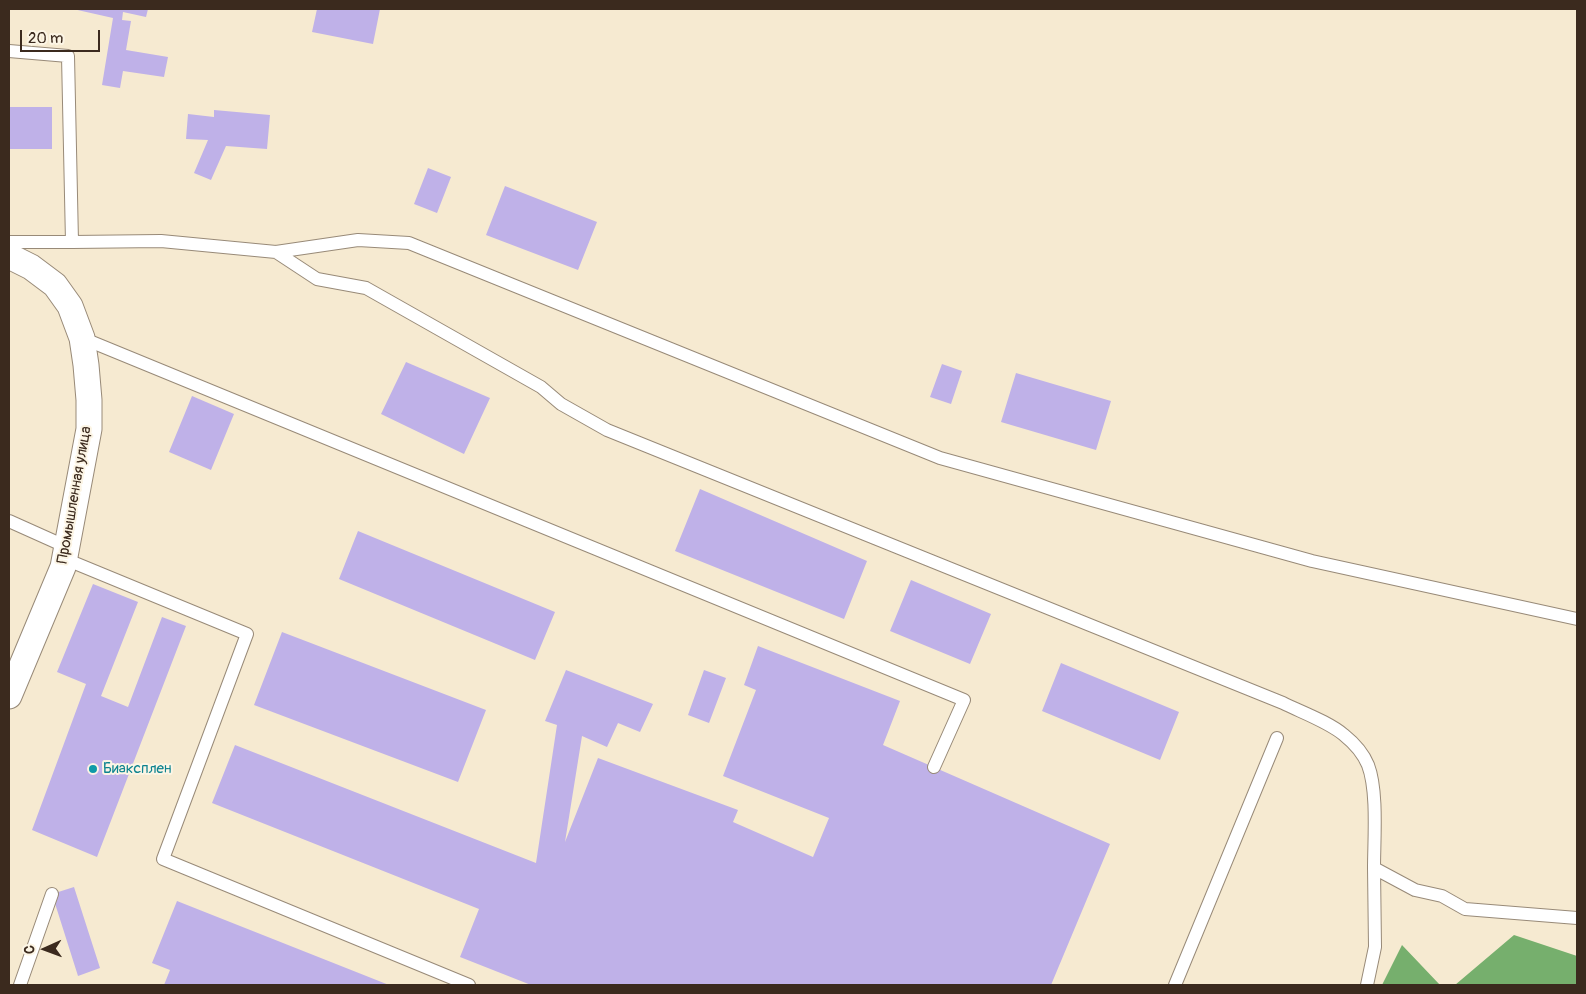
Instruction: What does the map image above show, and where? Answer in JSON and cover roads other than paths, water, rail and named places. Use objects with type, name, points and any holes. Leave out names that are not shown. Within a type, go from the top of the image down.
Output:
[{"type":"street","name":"Промышленная улица","points":[[9,256],[31,267],[55,285],[70,306],[82,338],[89,400],[89,430],[63,566],[9,696]]},
{"type":"lane","points":[[9,51],[68,56],[72,242]]},
{"type":"lane","points":[[9,242],[161,241],[276,252],[358,240],[410,243],[940,458],[1312,561],[1577,619]]},
{"type":"lane","points":[[276,252],[317,279],[366,288],[541,387],[561,404],[607,430],[1283,703],[1343,734],[1357,748],[1368,765],[1374,795],[1376,947],[1367,985]]},
{"type":"lane","points":[[82,338],[964,700],[934,768]]},
{"type":"lane","points":[[9,521],[66,553],[247,634],[163,859],[469,985]]},
{"type":"lane","points":[[1175,985],[1277,738]]},
{"type":"lane","points":[[1374,868],[1415,890],[1442,896],[1465,909],[1577,918]]},
{"type":"lane","points":[[20,985],[52,894]]},
{"type":"place","name":"Биаксплен","points":[[93,769]]}]
